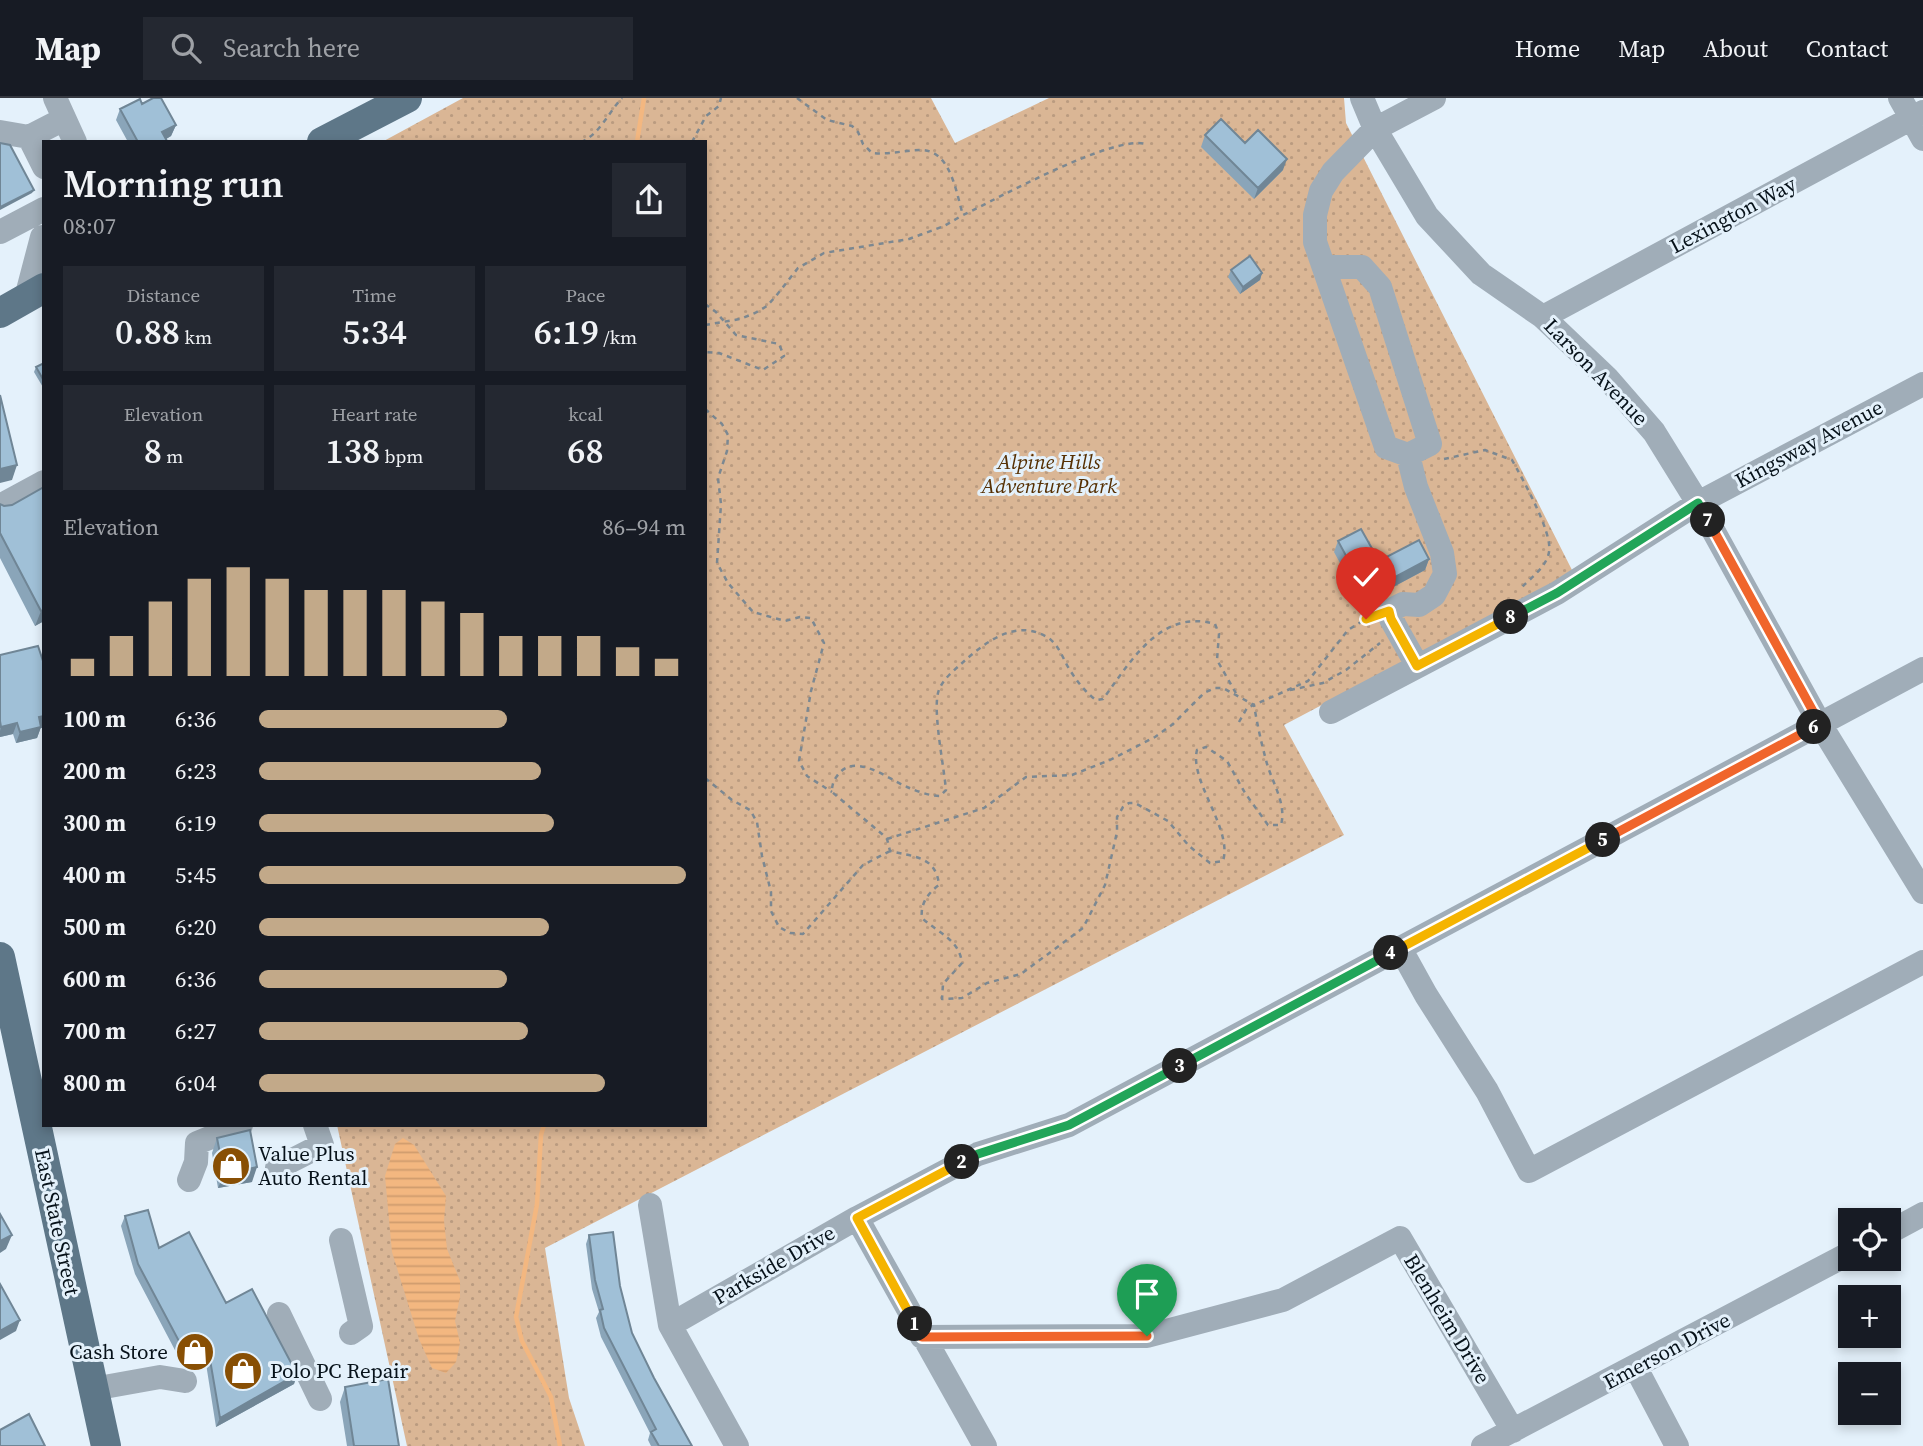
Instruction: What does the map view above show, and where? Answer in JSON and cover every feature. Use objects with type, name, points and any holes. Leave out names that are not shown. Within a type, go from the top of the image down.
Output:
[{"type":"main road","points":[[326,140],[407,98]]},
{"type":"main road","name":"East State Street","points":[[0,957],[106,1446]]},
{"type":"street","name":"Larson Avenue","points":[[1362,98],[1375,129],[1427,216],[1481,274],[1544,317],[1607,378],[1654,432],[1698,503],[1820,724],[1923,892]]},
{"type":"street","points":[[1324,267],[1362,267],[1380,287],[1430,444],[1408,455],[1386,447],[1315,242],[1315,215],[1321,191],[1333,172],[1375,129],[1434,98]]},
{"type":"street","points":[[15,134],[60,108],[74,140]]},
{"type":"street","points":[[0,116],[8,118],[15,134],[42,165]]},
{"type":"street","name":"Lexington Way","points":[[1544,317],[1915,117]]},
{"type":"street","points":[[0,232],[40,225],[23,300]]},
{"type":"street","name":"Kingsway Avenue","points":[[1331,712],[1557,593],[1698,503],[1923,384]]},
{"type":"street","points":[[1408,455],[1416,486],[1442,553],[1445,574],[1434,595],[1419,605],[1403,604],[1389,611],[1417,666]]},
{"type":"street","points":[[0,506],[42,483]]},
{"type":"street","name":"Parkside Drive","points":[[670,1325],[857,1218],[978,1154],[1069,1125],[1923,669]]},
{"type":"street","points":[[1400,948],[1426,995],[1487,1091],[1529,1171],[1923,962]]},
{"type":"street","points":[[189,1180],[196,1162],[197,1143],[237,1127]]},
{"type":"street","points":[[277,1168],[322,1144],[316,1127]]},
{"type":"street","points":[[650,1205],[670,1325],[737,1446]]},
{"type":"street","points":[[1901,1226],[1923,1214]]},
{"type":"street","points":[[857,1218],[985,1446]]},
{"type":"street","name":"Blenheim Drive","points":[[922,1337],[1147,1336],[1283,1300],[1400,1238],[1513,1430]]},
{"type":"street","points":[[341,1240],[361,1326],[351,1333]]},
{"type":"street","name":"Emerson Drive","points":[[1483,1446],[1838,1260]]},
{"type":"street","points":[[279,1314],[320,1399]]},
{"type":"street","points":[[1636,1368],[1676,1446]]},
{"type":"street","points":[[93,1389],[159,1377],[185,1381]]},
{"type":"path","points":[[586,140],[603,124],[622,98]]},
{"type":"path","points":[[693,140],[706,116],[719,106],[721,98]]},
{"type":"path","points":[[797,98],[827,120],[852,126],[872,153],[932,151],[942,159],[963,215]]},
{"type":"path","points":[[707,325],[755,313],[766,306],[798,268],[824,253],[909,239],[944,226],[1088,156],[1138,142],[1146,144]]},
{"type":"path","points":[[707,306],[736,335],[779,344],[784,356],[763,370],[719,353],[707,352]]},
{"type":"path","points":[[707,411],[722,424],[728,435],[727,451],[718,478],[721,504],[717,563],[728,583],[753,612],[785,621],[800,617],[811,618],[824,643],[811,691],[799,761],[807,776],[832,792],[887,839],[890,851]]},
{"type":"path","points":[[1239,722],[1248,708],[1308,681],[1348,630],[1366,619],[1389,611]]},
{"type":"path","points":[[832,792],[832,784],[841,771],[853,766],[869,768],[905,786],[932,796],[940,796],[946,790],[946,779],[940,739],[938,693],[947,677],[984,644],[1013,631],[1034,631],[1054,642],[1078,683],[1096,701],[1103,699],[1120,672],[1152,637],[1189,622],[1205,621],[1215,624],[1219,634],[1217,660],[1237,695]]},
{"type":"path","points":[[887,839],[984,808],[1026,777],[1072,775],[1110,760],[1155,737],[1173,724],[1205,692],[1215,688],[1223,688],[1255,705]]},
{"type":"path","points":[[707,780],[732,800],[750,810],[757,822],[771,892],[771,911],[779,926],[790,933],[803,934],[863,865],[890,851],[933,866],[937,871],[939,885],[925,899],[922,918],[949,937],[961,952],[962,963],[943,984],[941,991],[942,999],[962,998],[987,983],[1021,974],[1083,928],[1105,884],[1117,832],[1117,817],[1129,803],[1135,803],[1168,821],[1189,846],[1210,863],[1223,861],[1226,851],[1224,837],[1204,787],[1197,762],[1197,750],[1206,747],[1227,761],[1245,793],[1268,825],[1280,825],[1283,817],[1275,781],[1266,762],[1255,705]]},
{"type":"green space","name":"Alpine Hills Adventure Park","points":[[463,98],[931,98],[955,143],[1049,98],[1344,98],[1346,123],[1573,572],[1284,725],[1344,835],[545,1248],[569,1398],[585,1446],[407,1446],[337,1127],[707,1127],[707,140],[386,140]]},
{"type":"shaded area","points":[[403,1138],[414,1145],[446,1196],[444,1221],[447,1249],[460,1281],[455,1321],[460,1343],[456,1362],[446,1373],[432,1368],[419,1339],[392,1252],[385,1176],[395,1144]]},
{"type":"building","points":[[153,98],[161,98],[176,125],[162,132],[166,140],[137,140],[120,109],[140,99],[142,104]]},
{"type":"building","points":[[1221,119],[1245,143],[1258,130],[1287,159],[1258,188],[1205,135]]},
{"type":"building","points":[[0,143],[10,145],[34,190],[0,207]]},
{"type":"building","points":[[1250,256],[1262,273],[1243,287],[1231,270]]},
{"type":"building","points":[[42,364],[42,378],[36,367]]},
{"type":"building","points":[[0,395],[17,465],[0,469]]},
{"type":"building","points":[[42,488],[41,611],[0,533],[0,504],[12,505]]},
{"type":"building","points":[[1361,529],[1379,561],[1419,540],[1429,559],[1384,583],[1375,567],[1357,576],[1338,541]]},
{"type":"building","points":[[38,646],[42,658],[42,716],[39,717],[41,727],[20,732],[17,723],[1,727],[0,655]]},
{"type":"building","points":[[250,1130],[257,1167],[224,1174],[217,1138]]},
{"type":"building","points":[[148,1210],[159,1248],[189,1232],[226,1303],[252,1289],[297,1374],[220,1418],[207,1342],[181,1345],[138,1264],[125,1216]]},
{"type":"building","points":[[0,1214],[12,1235],[0,1241]]},
{"type":"building","points":[[613,1232],[620,1286],[632,1333],[692,1446],[659,1446],[651,1432],[656,1429],[604,1328],[589,1235]]},
{"type":"building","points":[[0,1284],[20,1320],[0,1331]]},
{"type":"building","points":[[388,1379],[399,1446],[354,1446],[345,1387]]},
{"type":"building","points":[[29,1414],[45,1446],[0,1446],[0,1430]]},
{"type":"waterway","points":[[637,140],[644,98]]},
{"type":"waterway","points":[[543,1127],[537,1204],[516,1317],[522,1341],[551,1397],[560,1446]]},
{"type":"place","name":"Value Plus Auto Rental","points":[[231,1166]]},
{"type":"place","name":"Cash Store","points":[[195,1352]]},
{"type":"place","name":"Polo PC Repair","points":[[243,1371]]},
{"type":"route","points":[[1147,1336],[922,1337],[857,1218],[978,1154],[1069,1125],[1820,724],[1698,503],[1557,593],[1417,666],[1389,611],[1366,619]]}]
